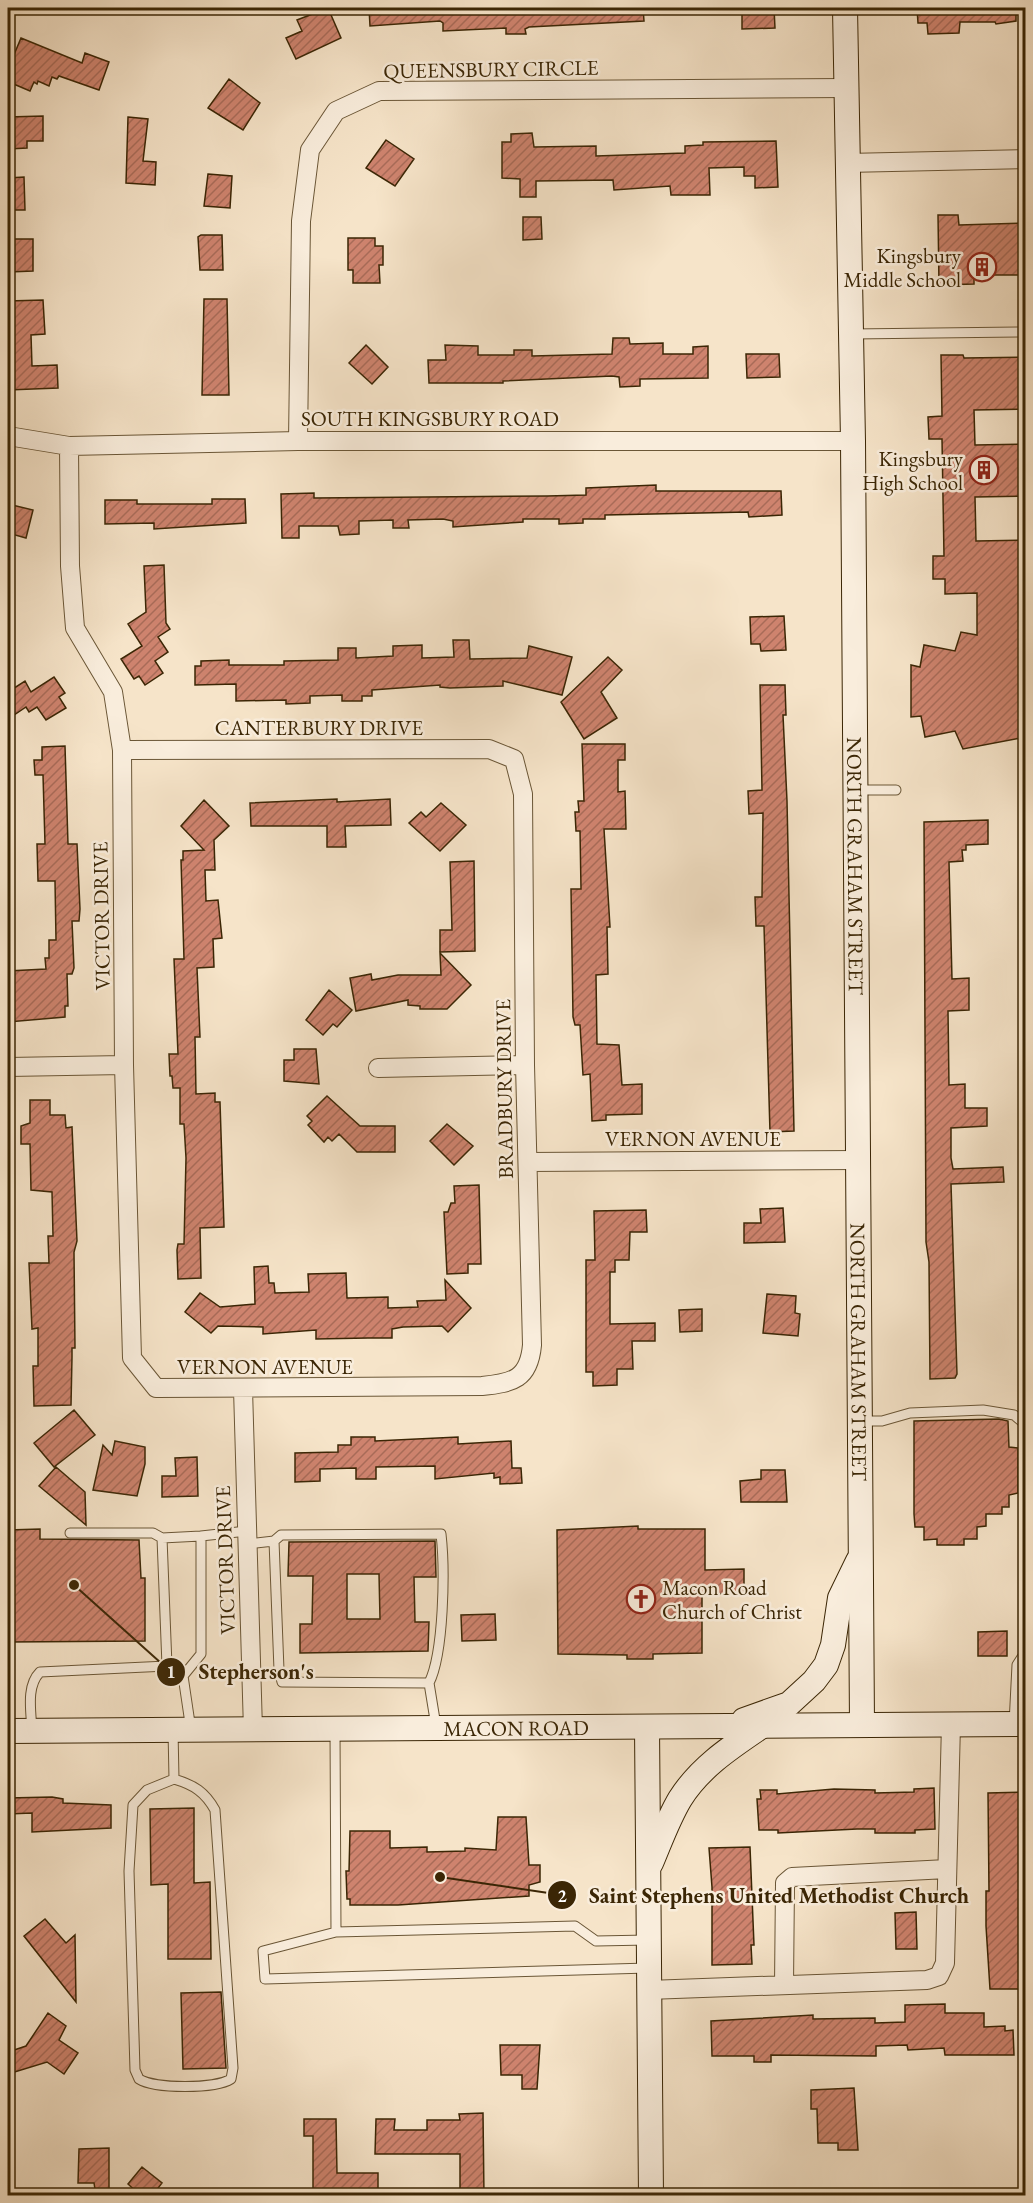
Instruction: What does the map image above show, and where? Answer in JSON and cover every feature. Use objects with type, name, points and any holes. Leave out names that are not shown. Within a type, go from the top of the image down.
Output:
[{"type":"main road","name":"NORTH GRAHAM STREET","points":[[845,8],[846,163],[853,441],[862,1725]]},
{"type":"main road","points":[[727,1726],[789,1704],[814,1681],[826,1665],[840,1598],[861,1556]]},
{"type":"main road","name":"MACON ROAD","points":[[8,1731],[1020,1724]]},
{"type":"main road","points":[[648,1870],[680,1800],[699,1774],[721,1754],[762,1726]]},
{"type":"main road","points":[[647,1727],[651,2196]]},
{"type":"street","name":"QUEENSBURY CIRCLE","points":[[298,441],[301,221],[310,150],[336,111],[378,91],[846,88]]},
{"type":"street","points":[[846,163],[1026,159]]},
{"type":"street","name":"SOUTH KINGSBURY ROAD","points":[[8,436],[69,446],[298,441],[853,441]]},
{"type":"street","name":"VICTOR DRIVE","points":[[69,446],[70,566],[75,628],[113,692],[122,750],[124,1065],[132,1358],[156,1388]]},
{"type":"street","name":"CANTERBURY DRIVE","points":[[122,750],[489,749],[514,759]]},
{"type":"street","name":"BRADBURY DRIVE","points":[[482,1386],[504,1384],[522,1376],[530,1362],[523,794],[514,759]]},
{"type":"street","points":[[8,1067],[124,1065]]},
{"type":"street","points":[[378,1068],[525,1065]]},
{"type":"street","name":"VERNON AVENUE","points":[[528,1162],[858,1160]]},
{"type":"street","name":"VERNON AVENUE","points":[[156,1388],[482,1386]]},
{"type":"street","name":"VICTOR DRIVE","points":[[243,1389],[253,1730]]},
{"type":"street","points":[[648,1979],[784,1985],[927,1980],[939,1976],[945,1963],[951,1724]]},
{"type":"street","points":[[784,1985],[785,1883],[792,1877],[947,1869]]},
{"type":"lane","points":[[850,334],[1026,332]]},
{"type":"lane","points":[[855,790],[896,789]]},
{"type":"lane","points":[[860,1421],[882,1421],[910,1413],[983,1410],[1014,1415],[1026,1425]]},
{"type":"lane","points":[[70,1533],[153,1533],[162,1538],[247,1537],[274,1541],[282,1535],[441,1534],[442,1581],[438,1648],[435,1671],[429,1683],[436,1728]]},
{"type":"lane","points":[[174,1779],[182,1730],[183,1676],[201,1654],[201,1536]]},
{"type":"lane","points":[[162,1538],[167,1666]]},
{"type":"lane","points":[[274,1541],[282,1682],[429,1683]]},
{"type":"lane","points":[[1020,1724],[1017,1665],[1026,1651]]},
{"type":"lane","points":[[32,1731],[31,1686],[33,1679],[40,1672],[167,1666],[183,1676]]},
{"type":"lane","points":[[335,1729],[336,1932]]},
{"type":"lane","points":[[174,1779],[189,1783],[206,1794],[215,1810],[233,2068],[231,2079],[217,2085],[151,2085],[139,2079],[135,2070],[129,1871],[133,1806],[147,1790],[174,1779]]},
{"type":"lane","points":[[648,1940],[596,1941],[574,1926],[336,1932],[263,1951],[265,1979],[648,1979]]},
{"type":"building","points":[[328,8],[341,38],[296,59],[286,38],[302,31],[297,20]]},
{"type":"building","points":[[369,8],[643,8],[644,21],[529,27],[525,29],[526,34],[506,34],[506,28],[443,31],[443,23],[440,21],[370,26]]},
{"type":"building","points":[[742,8],[774,8],[775,28],[742,29]]},
{"type":"building","points":[[917,8],[1016,8],[1016,21],[996,24],[995,22],[960,22],[959,33],[928,34],[927,23],[918,23]]},
{"type":"building","points":[[21,38],[82,63],[85,53],[109,62],[99,90],[59,76],[57,79],[52,77],[49,86],[38,81],[37,84],[34,82],[30,91],[9,82],[14,71],[8,69]]},
{"type":"building","points":[[229,79],[260,103],[243,130],[208,108]]},
{"type":"building","points":[[43,116],[43,141],[27,141],[27,148],[8,149],[8,117]]},
{"type":"building","points":[[128,117],[148,119],[143,161],[156,162],[155,185],[126,183]]},
{"type":"building","points":[[532,133],[534,147],[596,146],[596,156],[685,153],[685,146],[703,145],[703,142],[776,141],[778,187],[755,188],[755,176],[744,176],[744,167],[709,168],[710,195],[671,195],[670,186],[614,190],[613,180],[536,181],[536,197],[520,197],[520,179],[502,178],[502,142],[511,142],[511,134]]},
{"type":"building","points":[[386,140],[414,159],[395,186],[366,168]]},
{"type":"building","points":[[208,174],[232,176],[230,208],[204,206]]},
{"type":"building","points":[[24,177],[25,210],[8,210],[8,178]]},
{"type":"building","name":"Kingsbury Middle School","points":[[938,215],[958,215],[959,225],[1026,223],[1026,275],[974,275],[974,284],[939,285]]},
{"type":"building","points":[[523,217],[541,217],[542,239],[523,240]]},
{"type":"building","points":[[222,235],[223,270],[200,270],[198,237]]},
{"type":"building","points":[[348,238],[375,238],[375,246],[383,246],[383,265],[379,265],[380,283],[353,283],[353,270],[348,270]]},
{"type":"building","points":[[8,239],[33,239],[33,271],[9,272]]},
{"type":"building","points":[[204,299],[227,299],[229,395],[202,395]]},
{"type":"building","points":[[43,300],[45,334],[31,335],[32,366],[57,365],[58,388],[8,390],[8,301]]},
{"type":"building","points":[[613,338],[629,338],[630,344],[663,343],[663,354],[693,354],[693,347],[708,346],[708,378],[640,379],[640,386],[620,387],[619,377],[612,376],[503,381],[503,383],[429,383],[428,360],[446,360],[445,345],[478,346],[478,355],[514,355],[514,350],[532,350],[532,356],[612,354]]},
{"type":"building","points":[[366,345],[388,367],[372,384],[349,363]]},
{"type":"building","points":[[746,354],[779,354],[780,377],[747,378]]},
{"type":"building","points":[[941,355],[963,355],[964,358],[1026,357],[1026,409],[974,410],[975,445],[1026,444],[1026,496],[975,497],[976,541],[1026,540],[1026,737],[963,749],[955,731],[925,737],[921,716],[911,717],[911,665],[920,667],[924,645],[955,651],[961,632],[977,635],[977,593],[945,594],[945,579],[933,579],[933,556],[944,556],[942,439],[929,439],[928,417],[942,416]]},
{"type":"building","points":[[656,485],[656,491],[781,491],[782,515],[749,517],[748,512],[605,515],[605,519],[583,519],[583,523],[559,524],[559,519],[523,519],[523,522],[453,527],[453,521],[443,519],[408,520],[409,528],[393,528],[393,520],[359,521],[359,534],[340,535],[338,526],[299,526],[299,538],[282,538],[281,494],[314,493],[314,498],[547,496],[586,495],[586,488]]},
{"type":"building","points":[[212,499],[245,499],[246,523],[154,529],[154,523],[105,524],[105,500],[137,500],[137,504],[212,504]]},
{"type":"building","points":[[8,504],[33,510],[26,538],[8,533]]},
{"type":"building","points":[[164,565],[166,623],[170,629],[158,637],[168,652],[155,661],[163,673],[145,685],[139,676],[134,679],[121,659],[142,646],[128,624],[146,612],[144,566]]},
{"type":"building","points":[[784,616],[786,650],[761,651],[760,644],[751,644],[750,617]]},
{"type":"building","points":[[453,640],[469,640],[470,659],[527,658],[529,646],[572,657],[562,695],[503,681],[503,686],[450,688],[440,687],[440,685],[372,690],[372,696],[362,696],[362,701],[342,701],[342,695],[310,696],[310,703],[286,704],[286,700],[236,701],[236,684],[195,685],[195,666],[201,666],[201,661],[229,660],[229,665],[284,665],[284,661],[338,660],[338,648],[356,648],[356,658],[393,656],[393,646],[422,645],[422,658],[454,657]]},
{"type":"building","points":[[608,657],[622,670],[601,692],[617,718],[584,739],[561,702]]},
{"type":"building","points":[[54,677],[65,693],[59,697],[66,708],[46,720],[37,707],[29,712],[26,707],[8,719],[8,692],[25,681],[31,692]]},
{"type":"building","points":[[760,685],[785,685],[786,715],[783,715],[794,1131],[770,1132],[764,926],[756,926],[755,897],[762,897],[763,813],[749,814],[748,791],[762,790]]},
{"type":"building","points":[[582,744],[625,744],[625,760],[618,760],[618,792],[625,791],[626,829],[604,829],[610,927],[607,927],[608,974],[596,975],[597,1044],[619,1045],[622,1085],[642,1084],[642,1114],[606,1115],[606,1120],[592,1121],[590,1074],[583,1075],[580,1025],[575,1025],[573,1017],[571,889],[581,889],[580,831],[576,831],[575,812],[579,812],[578,801],[584,801]]},
{"type":"building","points":[[65,746],[68,844],[77,844],[80,909],[79,921],[72,921],[74,968],[72,974],[67,974],[68,1006],[65,1006],[65,1017],[8,1022],[8,971],[46,969],[45,958],[49,958],[49,940],[56,940],[55,881],[38,881],[37,844],[45,844],[43,775],[35,775],[34,760],[42,760],[42,747]]},
{"type":"building","points":[[337,799],[337,802],[390,799],[391,825],[345,826],[346,847],[327,847],[327,826],[251,826],[250,803]]},
{"type":"building","points":[[204,800],[229,826],[214,840],[215,870],[205,870],[206,901],[218,900],[222,938],[213,939],[214,967],[197,968],[200,1037],[195,1037],[196,1094],[215,1093],[215,1102],[220,1102],[224,1227],[200,1228],[201,1278],[178,1279],[178,1244],[184,1244],[186,1158],[184,1124],[180,1124],[180,1088],[173,1088],[172,1076],[170,1076],[169,1054],[178,1054],[174,959],[184,959],[181,860],[183,860],[183,851],[204,850],[181,826]]},
{"type":"building","points":[[441,803],[466,825],[440,851],[409,823],[421,812],[426,817]]},
{"type":"building","points":[[988,820],[988,844],[966,845],[966,850],[962,850],[963,861],[949,862],[952,979],[969,978],[969,1010],[948,1011],[949,1085],[965,1084],[965,1108],[987,1108],[987,1126],[951,1128],[951,1158],[953,1169],[1003,1167],[1004,1182],[951,1184],[957,1374],[955,1378],[930,1379],[929,1262],[926,1242],[924,822]]},
{"type":"building","points":[[474,861],[475,951],[440,952],[440,930],[452,930],[450,862]]},
{"type":"building","points":[[440,953],[471,985],[447,1009],[420,1009],[420,1006],[408,1005],[408,1000],[356,1011],[350,978],[371,974],[372,980],[398,975],[441,975]]},
{"type":"building","points":[[329,990],[352,1010],[337,1027],[333,1024],[323,1035],[306,1020]]},
{"type":"building","points":[[294,1049],[316,1049],[319,1084],[284,1081],[284,1060],[294,1060]]},
{"type":"building","points":[[327,1096],[360,1126],[395,1126],[395,1152],[357,1152],[339,1134],[332,1141],[328,1137],[324,1142],[308,1125],[312,1121],[307,1116]]},
{"type":"building","points":[[30,1100],[50,1100],[50,1115],[65,1115],[66,1128],[72,1127],[77,1241],[74,1252],[75,1348],[72,1348],[71,1405],[34,1406],[33,1366],[38,1366],[38,1328],[32,1329],[29,1263],[49,1263],[48,1236],[53,1236],[52,1192],[31,1190],[30,1144],[21,1144],[21,1126],[30,1123]]},
{"type":"building","points":[[447,1124],[473,1146],[454,1165],[430,1141]]},
{"type":"building","points":[[479,1185],[481,1264],[468,1264],[468,1273],[447,1274],[444,1212],[448,1212],[451,1203],[455,1203],[454,1186]]},
{"type":"building","points":[[783,1208],[785,1242],[744,1243],[744,1223],[761,1223],[760,1209]]},
{"type":"building","points":[[646,1210],[647,1232],[630,1232],[629,1260],[615,1260],[615,1272],[610,1272],[610,1324],[655,1323],[655,1341],[632,1341],[633,1369],[617,1369],[617,1385],[593,1386],[593,1372],[586,1372],[586,1260],[595,1260],[594,1211]]},
{"type":"building","points":[[268,1266],[269,1283],[274,1283],[275,1293],[309,1292],[308,1274],[346,1273],[347,1298],[388,1297],[388,1308],[418,1307],[417,1301],[446,1300],[445,1280],[471,1308],[448,1332],[442,1326],[403,1327],[392,1329],[392,1338],[316,1339],[316,1330],[263,1334],[263,1327],[218,1326],[211,1333],[185,1312],[200,1293],[220,1307],[255,1304],[254,1267]]},
{"type":"building","points":[[767,1294],[796,1296],[795,1313],[800,1314],[798,1336],[763,1333]]},
{"type":"building","points":[[702,1309],[702,1331],[680,1332],[679,1310]]},
{"type":"building","points":[[74,1410],[95,1435],[54,1467],[34,1443]]},
{"type":"building","points":[[999,1419],[1008,1421],[1009,1447],[1018,1448],[1018,1493],[1009,1495],[1009,1507],[1002,1507],[1002,1514],[986,1514],[986,1526],[977,1527],[977,1539],[964,1539],[964,1545],[937,1545],[937,1539],[924,1540],[924,1527],[915,1527],[914,1421]]},
{"type":"building","points":[[351,1437],[375,1437],[375,1441],[458,1437],[458,1444],[511,1441],[512,1468],[521,1468],[522,1483],[500,1484],[500,1477],[494,1478],[494,1473],[435,1479],[435,1466],[376,1467],[376,1479],[356,1479],[356,1468],[320,1469],[320,1481],[295,1482],[295,1453],[338,1452],[338,1445],[351,1445]]},
{"type":"building","points":[[115,1441],[145,1447],[145,1464],[137,1496],[93,1490],[103,1445],[112,1455]]},
{"type":"building","points":[[197,1457],[198,1496],[162,1497],[162,1476],[176,1476],[175,1458]]},
{"type":"building","points":[[56,1467],[85,1492],[86,1525],[39,1486]]},
{"type":"building","points":[[761,1470],[785,1470],[787,1502],[741,1502],[740,1481],[761,1479]]},
{"type":"building","points":[[638,1526],[638,1529],[705,1529],[705,1570],[744,1569],[744,1594],[702,1594],[702,1653],[653,1654],[653,1659],[627,1659],[627,1655],[558,1654],[557,1530]]},
{"type":"building","points":[[40,1529],[40,1539],[139,1540],[141,1578],[145,1578],[145,1641],[8,1642],[8,1530]]},
{"type":"building","points":[[435,1541],[436,1577],[414,1577],[415,1622],[429,1622],[428,1651],[300,1653],[300,1624],[312,1624],[313,1576],[288,1576],[289,1542]],"holes":[[[347,1574],[379,1574],[380,1619],[347,1619]]]},
{"type":"building","points":[[495,1614],[496,1640],[462,1641],[461,1615]]},
{"type":"building","points":[[1007,1631],[1007,1656],[978,1656],[978,1632]]},
{"type":"building","points":[[934,1788],[935,1829],[915,1830],[915,1833],[875,1833],[875,1829],[778,1833],[778,1830],[759,1830],[757,1799],[761,1799],[760,1790],[777,1790],[777,1794],[834,1789],[875,1790],[875,1793],[914,1792],[914,1789]]},
{"type":"building","points":[[1026,1792],[1026,1989],[990,1989],[986,1926],[986,1891],[989,1891],[988,1793]]},
{"type":"building","points":[[8,1798],[63,1799],[63,1803],[111,1805],[111,1828],[32,1832],[32,1813],[8,1814]]},
{"type":"building","points":[[194,1808],[194,1883],[210,1882],[211,1959],[168,1959],[168,1884],[151,1885],[150,1809]]},
{"type":"building","points":[[498,1817],[526,1817],[529,1865],[540,1865],[540,1882],[529,1885],[529,1896],[398,1905],[350,1905],[350,1899],[347,1899],[346,1871],[349,1871],[350,1831],[390,1831],[390,1848],[427,1847],[427,1852],[465,1851],[465,1848],[496,1850]]},
{"type":"building","points":[[750,1847],[754,1945],[751,1945],[752,1964],[712,1965],[712,1887],[709,1848]]},
{"type":"building","points":[[916,1912],[917,1949],[896,1949],[895,1913]]},
{"type":"building","points":[[45,1919],[66,1943],[75,1935],[76,2002],[24,1936]]},
{"type":"building","points":[[221,1992],[226,2068],[183,2069],[181,1993]]},
{"type":"building","points":[[945,2004],[945,2013],[984,2013],[984,2027],[1005,2026],[1005,2031],[1013,2030],[1014,2055],[945,2055],[944,2048],[908,2050],[907,2045],[876,2046],[876,2056],[771,2055],[771,2062],[754,2062],[754,2056],[712,2056],[711,2021],[813,2015],[813,2019],[875,2018],[875,2023],[905,2022],[905,2005]]},
{"type":"building","points":[[48,2013],[66,2026],[59,2040],[78,2053],[64,2074],[47,2062],[8,2074],[8,2052],[26,2046]]},
{"type":"building","points":[[500,2045],[540,2045],[537,2089],[522,2089],[522,2075],[501,2075]]},
{"type":"building","points":[[854,2088],[858,2150],[838,2150],[838,2143],[818,2143],[817,2109],[811,2109],[811,2090]]},
{"type":"building","points":[[483,2113],[484,2196],[460,2196],[460,2154],[375,2154],[376,2119],[395,2119],[394,2130],[427,2130],[427,2120],[460,2120],[459,2114]]},
{"type":"building","points":[[304,2119],[336,2119],[337,2173],[378,2173],[378,2196],[313,2196],[313,2136],[304,2136]]},
{"type":"building","points":[[109,2148],[109,2189],[95,2189],[94,2183],[78,2183],[79,2149]]},
{"type":"building","points":[[142,2167],[162,2183],[152,2196],[141,2196],[128,2184]]},
{"type":"place","name":"Kingsbury Middle School","points":[[982,267]]},
{"type":"place","name":"Kingsbury High School","points":[[984,470]]},
{"type":"place","name":"Stepherson's","points":[[74,1585]]},
{"type":"place","name":"Macon Road Church of Christ","points":[[641,1599]]},
{"type":"place","name":"Saint Stephens United Methodist Church","points":[[440,1877]]}]
